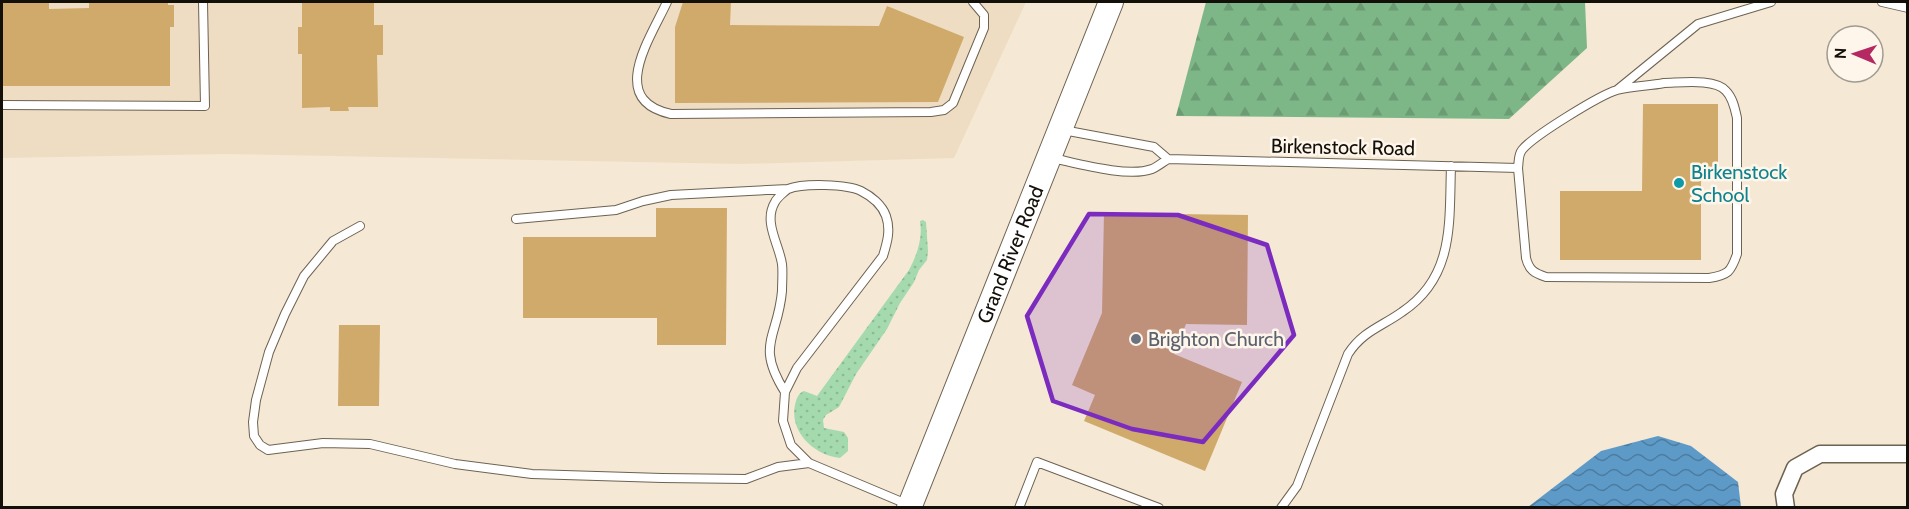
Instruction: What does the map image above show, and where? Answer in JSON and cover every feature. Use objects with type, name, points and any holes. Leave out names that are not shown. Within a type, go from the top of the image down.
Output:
[{"type":"main road","name":"Grand River Road","points":[[909,506],[1111,2]]},
{"type":"street","points":[[1786,507],[1784,494],[1796,468],[1820,454],[1908,454]]},
{"type":"lane","points":[[2,105],[205,106],[203,2]]},
{"type":"lane","points":[[667,2],[637,69],[636,85],[643,101],[656,111],[671,114],[931,112],[944,110],[953,103],[984,28],[984,15],[973,2]]},
{"type":"lane","points":[[1617,90],[1664,83],[1710,83],[1725,89],[1733,101],[1737,118],[1737,254],[1732,268],[1723,276],[1709,278],[1546,277],[1536,274],[1528,267],[1526,258],[1519,157],[1523,149],[1583,107],[1617,90],[1698,24],[1771,2]]},
{"type":"lane","points":[[1882,2],[1908,8]]},
{"type":"lane","name":"Birkenstock Road","points":[[1060,129],[1154,147],[1168,159]]},
{"type":"lane","name":"Birkenstock Road","points":[[1048,158],[1102,169],[1137,171],[1152,169],[1168,159],[1518,168]]},
{"type":"lane","points":[[1281,507],[1297,486],[1348,354],[1355,343],[1366,333],[1402,313],[1432,286],[1442,264],[1448,238],[1451,166]]},
{"type":"lane","points":[[516,219],[616,210],[671,195],[788,189],[826,184],[859,190],[875,200],[886,216],[889,237],[883,256],[797,368],[785,392],[783,421],[791,446],[809,463],[909,506]]},
{"type":"lane","points":[[785,392],[776,377],[770,358],[769,342],[782,293],[782,263],[771,219],[775,202],[788,189]]},
{"type":"lane","points":[[360,226],[333,241],[304,276],[269,352],[256,400],[253,422],[254,436],[260,445],[268,450],[323,443],[370,444],[455,464],[532,474],[662,478],[746,479],[778,467],[809,463]]},
{"type":"lane","points":[[1019,507],[1037,462],[1153,507]]},
{"type":"highlighted area","points":[[1089,214],[1178,215],[1267,245],[1294,335],[1203,442],[1132,429],[1053,401],[1027,316]]},
{"type":"shaded area","points":[[2,2],[1026,2],[954,158],[741,164],[224,154],[2,158]]},
{"type":"green space","points":[[1206,2],[1585,2],[1587,48],[1509,119],[1176,116]]},
{"type":"green space","points":[[920,221],[926,222],[927,260],[919,270],[887,329],[856,374],[839,407],[826,415],[823,420],[824,428],[844,432],[848,438],[848,451],[840,458],[820,452],[804,439],[795,422],[794,412],[797,398],[804,391],[817,396],[909,270],[919,246]]},
{"type":"water","points":[[1658,436],[1691,446],[1738,482],[1741,507],[1528,507],[1601,451]]},
{"type":"building","points":[[2,2],[49,2],[49,9],[89,8],[89,2],[168,2],[168,5],[174,5],[174,27],[170,27],[170,86],[2,86]]},
{"type":"building","points":[[302,2],[374,2],[374,25],[383,25],[383,55],[377,55],[378,107],[348,107],[349,111],[330,111],[330,107],[302,108],[302,54],[298,54],[298,27],[302,27]]},
{"type":"building","points":[[683,2],[731,2],[730,25],[879,26],[887,6],[964,37],[938,102],[675,103],[675,27]]},
{"type":"building","name":"Birkenstock School","points":[[1643,104],[1718,104],[1718,174],[1701,174],[1701,260],[1560,260],[1560,191],[1642,191]]},
{"type":"building","points":[[656,208],[727,208],[726,345],[657,345],[657,318],[523,318],[523,237],[656,237]]},
{"type":"building","name":"Brighton Church","points":[[1104,213],[1248,215],[1247,325],[1186,324],[1174,354],[1242,382],[1205,471],[1084,421],[1095,395],[1072,385],[1102,313]]},
{"type":"building","points":[[339,325],[380,325],[379,406],[338,406]]},
{"type":"place","name":"Birkenstock School","points":[[1679,183]]},
{"type":"place","name":"Brighton Church","points":[[1136,339]]}]
